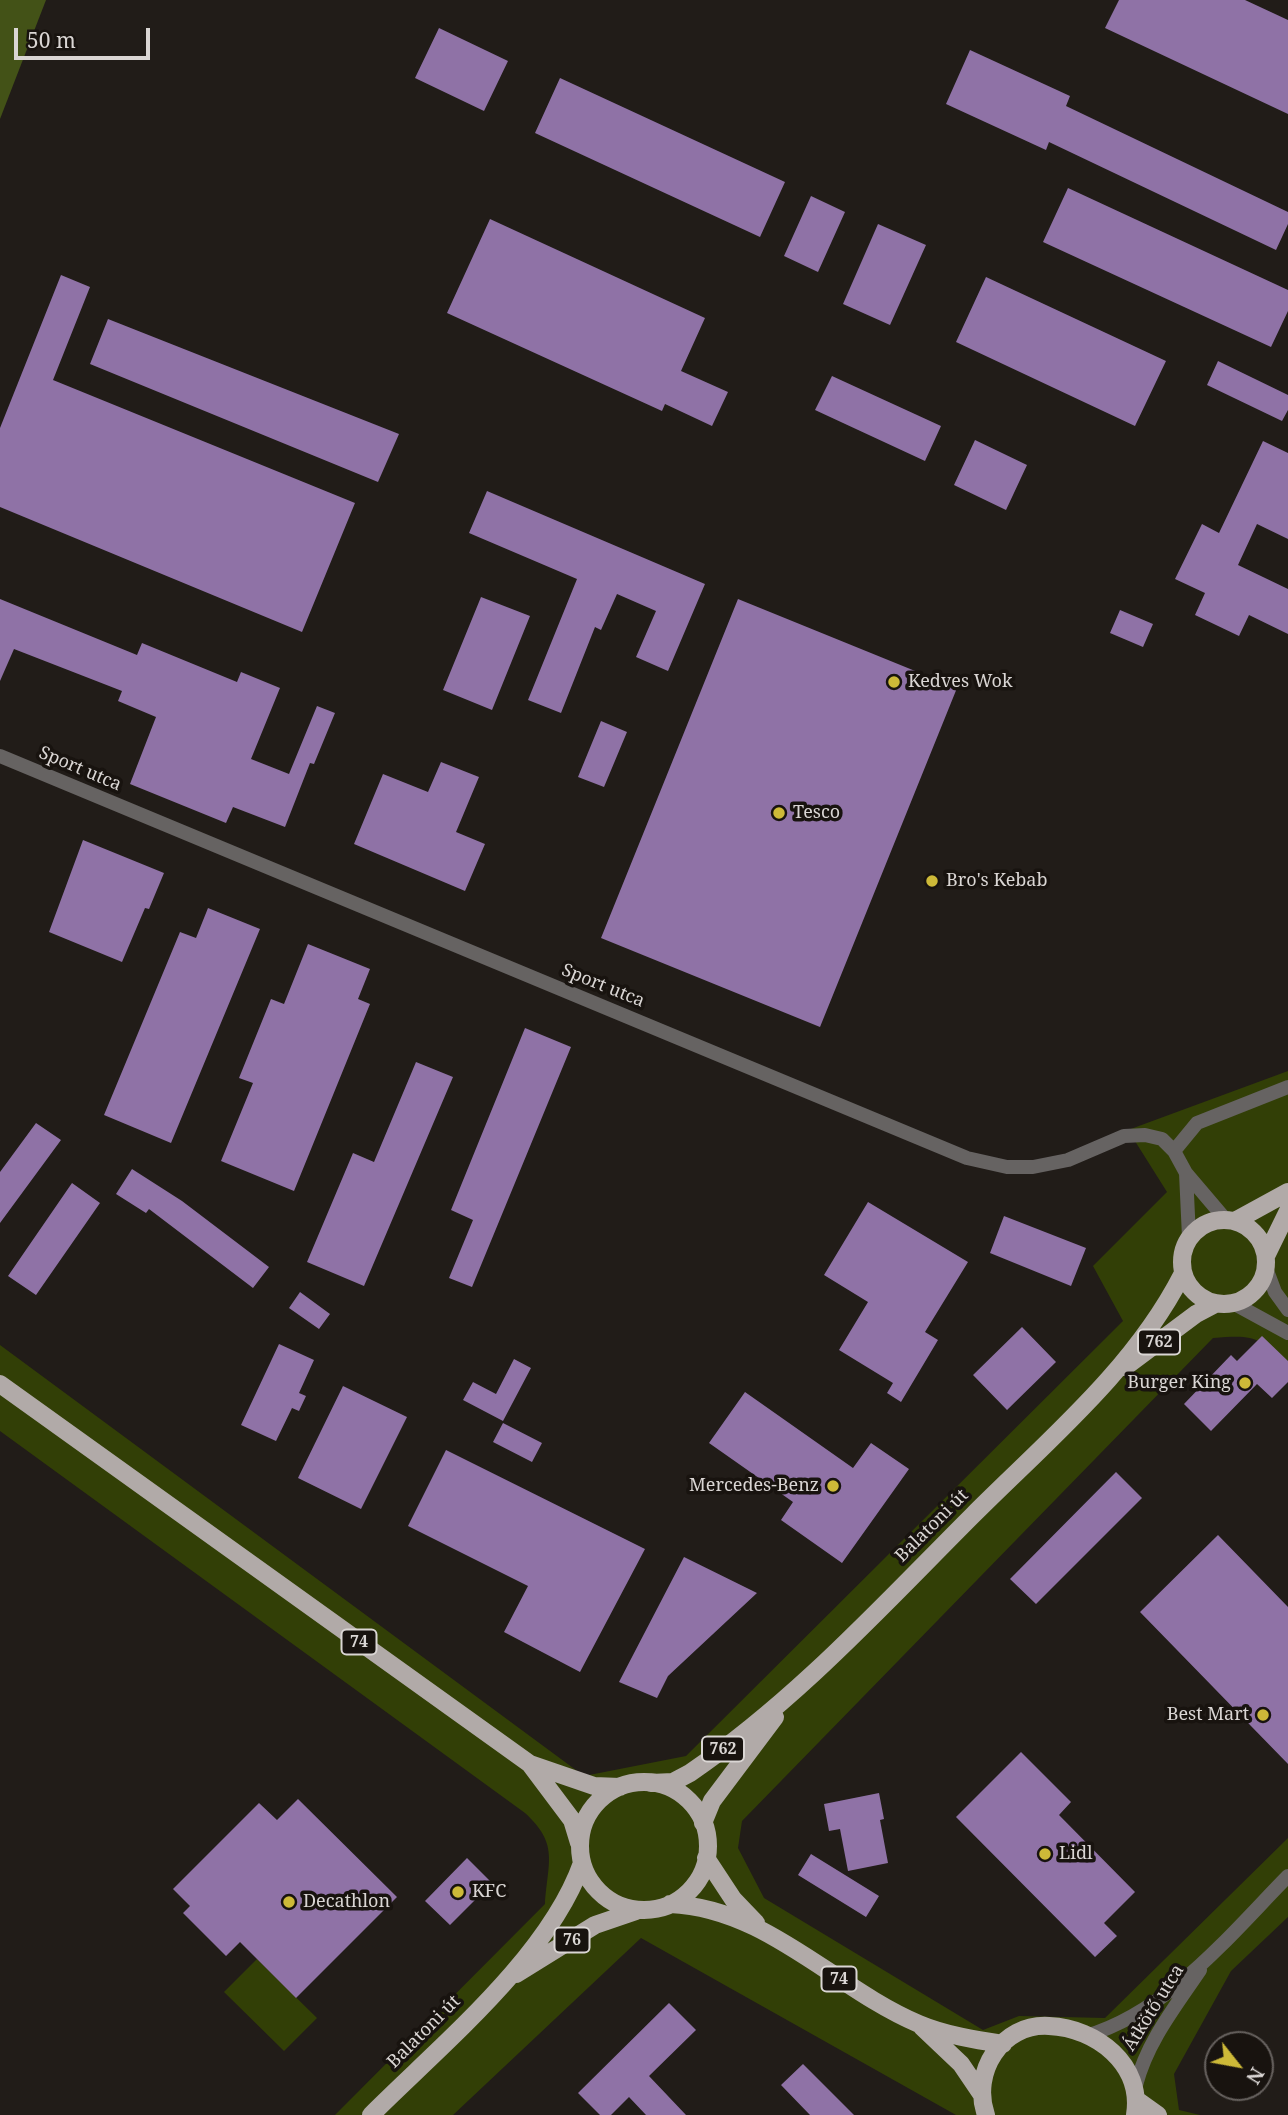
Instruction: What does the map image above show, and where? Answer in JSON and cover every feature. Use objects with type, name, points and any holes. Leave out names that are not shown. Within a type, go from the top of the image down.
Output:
[{"type":"main road","points":[[1189,1237],[1202,1226],[1231,1220],[1288,1192]]},
{"type":"main road","points":[[1233,1303],[1255,1291],[1288,1211]]},
{"type":"main road","points":[[1231,1220],[1255,1233],[1266,1262]]},
{"type":"main road","name":"Balatoni út","points":[[703,1823],[712,1801],[788,1700],[1105,1382],[1158,1315],[1182,1275],[1184,1246],[1189,1237]]},
{"type":"main road","points":[[1182,1275],[1193,1292],[1215,1304]]},
{"type":"main road","name":"Balatoni út","points":[[1105,1382],[1196,1314],[1215,1304],[1233,1303]]},
{"type":"main road","name":"74","points":[[0,1384],[530,1764],[594,1786],[620,1787],[651,1783],[683,1796],[703,1823],[706,1858],[697,1880],[670,1904]]},
{"type":"main road","name":"Balatoni út","points":[[651,1783],[673,1782],[690,1773],[788,1700]]},
{"type":"main road","name":"74","points":[[530,1764],[572,1820],[592,1884],[608,1899],[641,1910],[670,1904],[698,1905],[761,1928]]},
{"type":"main road","points":[[581,1855],[584,1825],[594,1806],[620,1787]]},
{"type":"main road","name":"76","points":[[507,1979],[572,1890],[581,1855]]},
{"type":"main road","name":"74","points":[[706,1858],[733,1899],[761,1928],[838,1979],[920,2025],[961,2064],[982,2095]]},
{"type":"main road","name":"76","points":[[507,1979],[595,1925],[612,1917],[641,1910]]},
{"type":"main road","name":"Balatoni út","points":[[371,2115],[507,1979]]},
{"type":"main road","name":"74","points":[[920,2025],[1003,2043]]},
{"type":"main road","name":"74","points":[[986,2115],[982,2095],[985,2067],[1003,2043],[1036,2026],[1066,2028],[1110,2048],[1122,2060],[1136,2100],[1158,2115]]},
{"type":"street","name":"Sport utca","points":[[0,756],[968,1158],[1007,1167],[1033,1167],[1068,1160],[1124,1136],[1145,1135],[1162,1139],[1174,1151]]},
{"type":"street","points":[[1231,1220],[1186,1172],[1174,1151],[1197,1123],[1218,1112],[1288,1087]]},
{"type":"street","points":[[1186,1172],[1189,1237]]},
{"type":"street","points":[[1266,1262],[1275,1292],[1288,1310]]},
{"type":"street","points":[[1233,1303],[1288,1333]]},
{"type":"street","name":"Átkötő utca","points":[[1086,2036],[1141,2011],[1211,1954],[1288,1876]]},
{"type":"street","name":"Átkötő utca","points":[[1136,2100],[1142,2059],[1211,1954]]},
{"type":"green space","points":[[0,0],[46,0],[0,119]]},
{"type":"green space","points":[[1288,1071],[1288,1365],[1255,1340],[1238,1337],[1213,1338],[742,1821],[738,1848],[764,1898],[983,2030],[1019,2016],[1105,2018],[1288,1838],[1288,1917],[1231,1971],[1174,2074],[1179,2110],[1200,2115],[956,2115],[641,1938],[453,2115],[335,2115],[545,1904],[549,1854],[543,1834],[525,1813],[0,1431],[0,1345],[584,1776],[686,1756],[1123,1321],[1093,1266],[1167,1192],[1128,1130]]},
{"type":"green space","points":[[257,1959],[317,2018],[284,2051],[224,1992]]},
{"type":"building","points":[[1119,0],[1245,0],[1288,20],[1288,114],[1105,28]]},
{"type":"building","points":[[439,28],[508,61],[484,111],[415,78]]},
{"type":"building","points":[[970,50],[1070,96],[1066,106],[1288,212],[1288,224],[1276,250],[1049,142],[1046,150],[946,104]]},
{"type":"building","points":[[560,78],[785,182],[760,237],[535,133]]},
{"type":"building","points":[[1068,188],[1288,290],[1288,311],[1271,347],[1043,242]]},
{"type":"building","points":[[811,196],[845,212],[818,272],[784,256]]},
{"type":"building","points":[[490,219],[705,318],[681,371],[728,392],[712,426],[665,404],[662,411],[447,313]]},
{"type":"building","points":[[878,224],[926,245],[890,325],[843,304]]},
{"type":"building","points":[[61,275],[90,287],[53,380],[355,503],[302,632],[0,507],[0,428]]},
{"type":"building","points":[[986,277],[1166,361],[1135,426],[956,342]]},
{"type":"building","points":[[108,319],[399,434],[378,482],[90,364]]},
{"type":"building","points":[[1218,361],[1288,395],[1288,410],[1282,421],[1207,385]]},
{"type":"building","points":[[832,376],[941,426],[925,461],[815,410]]},
{"type":"building","points":[[975,440],[1027,465],[1006,510],[954,485]]},
{"type":"building","points":[[1263,441],[1288,453],[1288,539],[1257,524],[1238,565],[1288,589],[1288,634],[1249,615],[1239,636],[1195,615],[1205,593],[1175,579],[1202,524],[1219,533]]},
{"type":"building","points":[[487,491],[705,584],[668,671],[636,657],[656,611],[617,594],[601,630],[595,627],[561,713],[528,700],[577,579],[469,533]]},
{"type":"building","points":[[481,597],[530,616],[492,710],[443,690]]},
{"type":"building","points":[[0,599],[137,655],[142,643],[237,682],[241,672],[280,688],[251,759],[289,774],[317,706],[335,713],[314,764],[310,763],[285,827],[233,807],[226,823],[130,784],[156,717],[118,701],[122,691],[14,649],[0,681]]},
{"type":"building","name":"Tesco","points":[[738,599],[957,688],[820,1027],[601,938]]},
{"type":"building","points":[[1120,610],[1153,624],[1143,647],[1110,633]]},
{"type":"building","points":[[601,721],[627,732],[604,787],[578,777]]},
{"type":"building","points":[[441,762],[479,777],[456,832],[485,844],[465,891],[354,844],[383,774],[428,792]]},
{"type":"building","points":[[83,840],[164,873],[149,909],[145,908],[122,962],[49,932]]},
{"type":"building","points":[[208,908],[260,929],[171,1143],[104,1115],[180,932],[196,938]]},
{"type":"building","points":[[308,944],[370,969],[358,999],[370,1004],[294,1191],[221,1161],[253,1083],[239,1078],[271,999],[284,1004]]},
{"type":"building","points":[[525,1028],[571,1047],[472,1287],[449,1278],[473,1220],[451,1210]]},
{"type":"building","points":[[416,1062],[453,1077],[364,1286],[307,1262],[353,1153],[374,1162]]},
{"type":"building","points":[[36,1123],[61,1140],[0,1223],[0,1172]]},
{"type":"building","points":[[132,1169],[182,1201],[269,1267],[253,1288],[149,1209],[146,1213],[116,1194]]},
{"type":"building","points":[[72,1183],[100,1203],[36,1295],[8,1276]]},
{"type":"building","points":[[868,1202],[968,1262],[925,1332],[938,1340],[901,1402],[887,1393],[893,1383],[839,1350],[868,1302],[824,1275]]},
{"type":"building","points":[[1004,1216],[1086,1248],[1071,1286],[990,1253]]},
{"type":"building","points":[[300,1292],[330,1314],[319,1329],[289,1308]]},
{"type":"building","points":[[1022,1327],[1056,1362],[1007,1410],[973,1375]]},
{"type":"building","name":"Burger King","points":[[1262,1336],[1288,1361],[1288,1382],[1272,1398],[1257,1384],[1211,1431],[1184,1404],[1231,1355],[1237,1361]]},
{"type":"building","points":[[279,1344],[314,1360],[299,1393],[306,1396],[299,1411],[292,1408],[276,1441],[241,1425]]},
{"type":"building","points":[[514,1359],[531,1368],[503,1421],[463,1400],[473,1382],[496,1394]]},
{"type":"building","points":[[343,1386],[407,1417],[361,1509],[298,1478]]},
{"type":"building","name":"Mercedes-Benz","points":[[745,1392],[853,1468],[871,1443],[909,1469],[842,1563],[781,1520],[793,1502],[709,1443]]},
{"type":"building","points":[[503,1423],[542,1443],[532,1462],[493,1442]]},
{"type":"building","points":[[446,1450],[645,1549],[580,1672],[504,1632],[528,1586],[408,1526]]},
{"type":"building","points":[[1116,1472],[1142,1498],[1036,1604],[1010,1579]]},
{"type":"building","points":[[1218,1535],[1288,1607],[1288,1764],[1140,1612]]},
{"type":"building","points":[[684,1557],[757,1593],[668,1676],[657,1698],[619,1682]]},
{"type":"building","name":"Lidl","points":[[1021,1752],[1071,1802],[1059,1815],[1135,1892],[1104,1923],[1117,1936],[1095,1957],[956,1817]]},
{"type":"building","points":[[879,1793],[884,1819],[880,1820],[888,1863],[848,1871],[840,1829],[829,1831],[824,1804]]},
{"type":"building","name":"Decathlon","points":[[298,1799],[397,1897],[296,1998],[240,1942],[226,1956],[183,1913],[190,1906],[173,1889],[259,1803],[277,1820]]},
{"type":"building","points":[[811,1854],[879,1896],[866,1917],[798,1875]]},
{"type":"building","name":"KFC","points":[[467,1858],[492,1883],[450,1925],[425,1901]]},
{"type":"building","points":[[669,2003],[696,2030],[649,2076],[686,2115],[646,2115],[629,2097],[611,2115],[600,2115],[578,2093]]},
{"type":"building","points":[[803,2064],[854,2115],[810,2115],[781,2085]]},
{"type":"place","name":"Kedves Wok","points":[[894,682]]},
{"type":"place","name":"Tesco","points":[[779,813]]},
{"type":"place","name":"Bro's Kebab","points":[[932,881]]},
{"type":"place","name":"Burger King","points":[[1245,1383]]},
{"type":"place","name":"Mercedes-Benz","points":[[833,1486]]},
{"type":"place","name":"Best Mart","points":[[1263,1715]]},
{"type":"place","name":"Lidl","points":[[1045,1854]]},
{"type":"place","name":"KFC","points":[[458,1892]]},
{"type":"place","name":"Decathlon","points":[[289,1902]]}]
